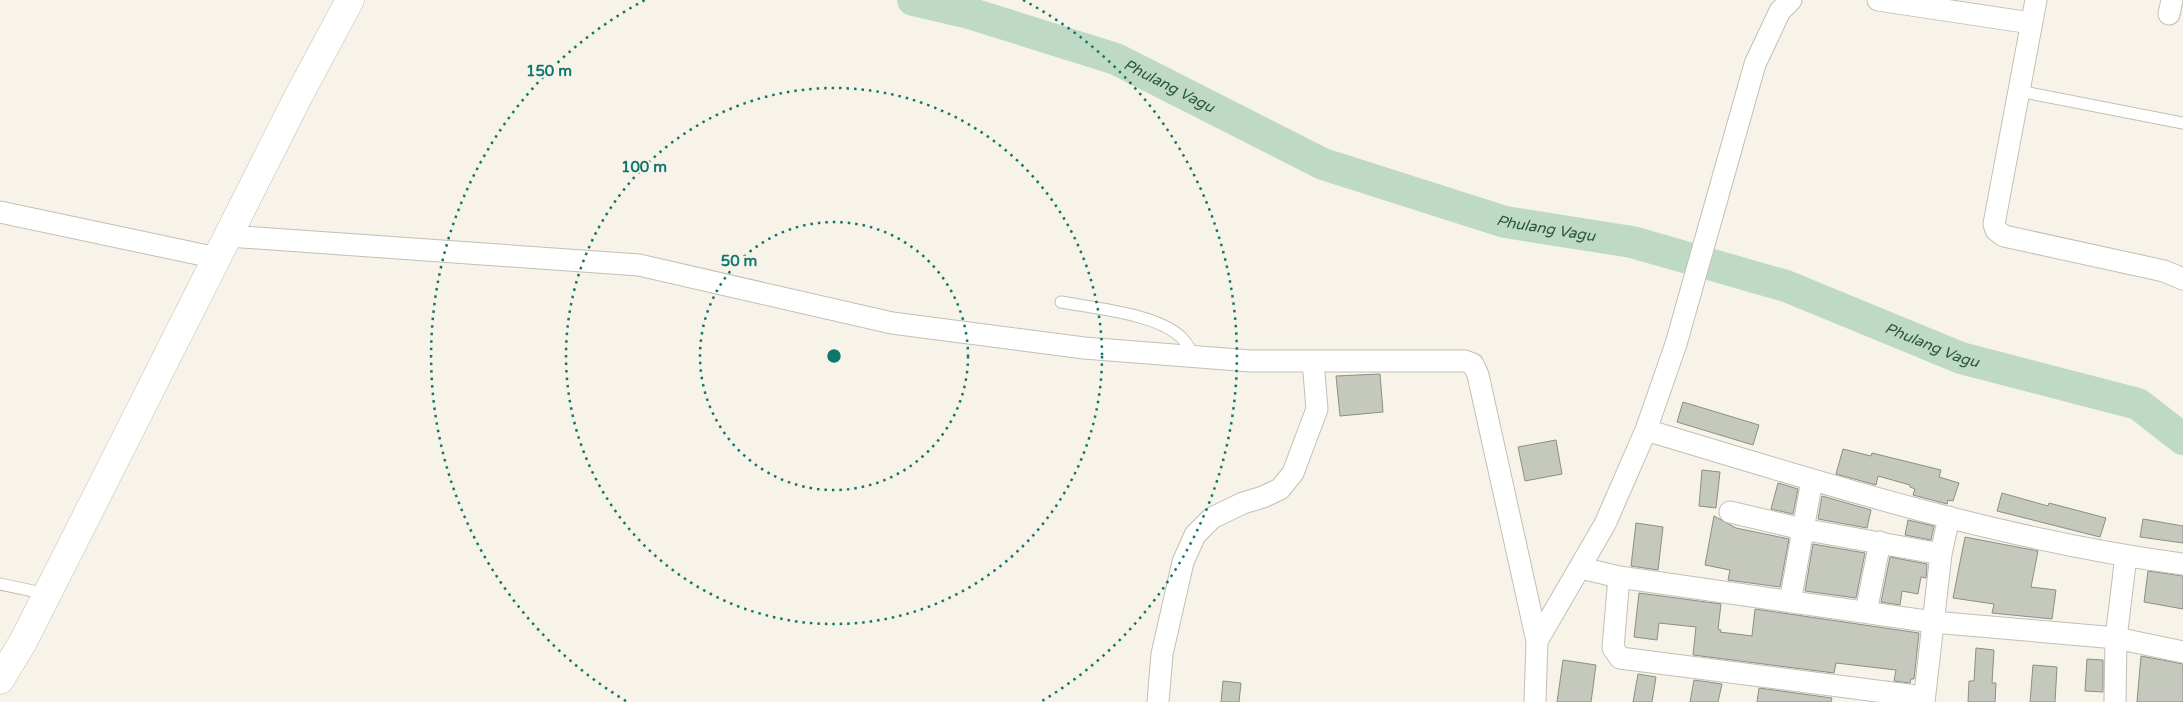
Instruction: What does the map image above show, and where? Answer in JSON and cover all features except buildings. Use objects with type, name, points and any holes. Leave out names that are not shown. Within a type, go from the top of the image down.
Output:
[{"type":"street","points":[[0,680],[23,642],[48,594],[298,97],[350,0]]},
{"type":"street","points":[[1537,641],[1605,524],[1646,430],[1676,344],[1755,64],[1780,11],[1790,0]]},
{"type":"street","points":[[1878,0],[2031,23]]},
{"type":"street","points":[[2036,0],[1994,224],[1996,230],[2004,236],[2164,271],[2183,279]]},
{"type":"street","points":[[0,212],[223,247],[640,266],[892,323],[1084,348],[1252,361],[1465,362],[1473,364],[1478,375],[1537,641],[1535,702]]},
{"type":"street","points":[[1158,702],[1162,654],[1183,562],[1195,535],[1212,518],[1243,503],[1280,489],[1293,472],[1317,409],[1313,361]]},
{"type":"street","points":[[1646,430],[1812,480],[1949,517],[2126,556],[2183,564]]},
{"type":"street","points":[[1790,602],[1812,480]]},
{"type":"street","points":[[1730,512],[1802,529],[1941,554]]},
{"type":"street","points":[[1620,577],[1613,648],[1620,658],[1924,700],[1941,554],[1949,517]]},
{"type":"street","points":[[1866,612],[1880,542]]},
{"type":"street","points":[[2116,702],[2116,638],[2126,556]]},
{"type":"street","points":[[1580,568],[1620,577],[1933,622],[2116,638],[2183,652]]},
{"type":"lane","points":[[2019,91],[2183,122]]},
{"type":"lane","points":[[1061,302],[1140,318],[1165,326],[1182,337],[1196,357]]},
{"type":"lane","points":[[0,584],[48,594]]},
{"type":"waterway","name":"Phulang Vagu","points":[[913,0],[969,13],[1116,59],[1323,164],[1505,222],[1632,242],[1786,286],[1961,358],[2138,404],[2183,439]]}]
